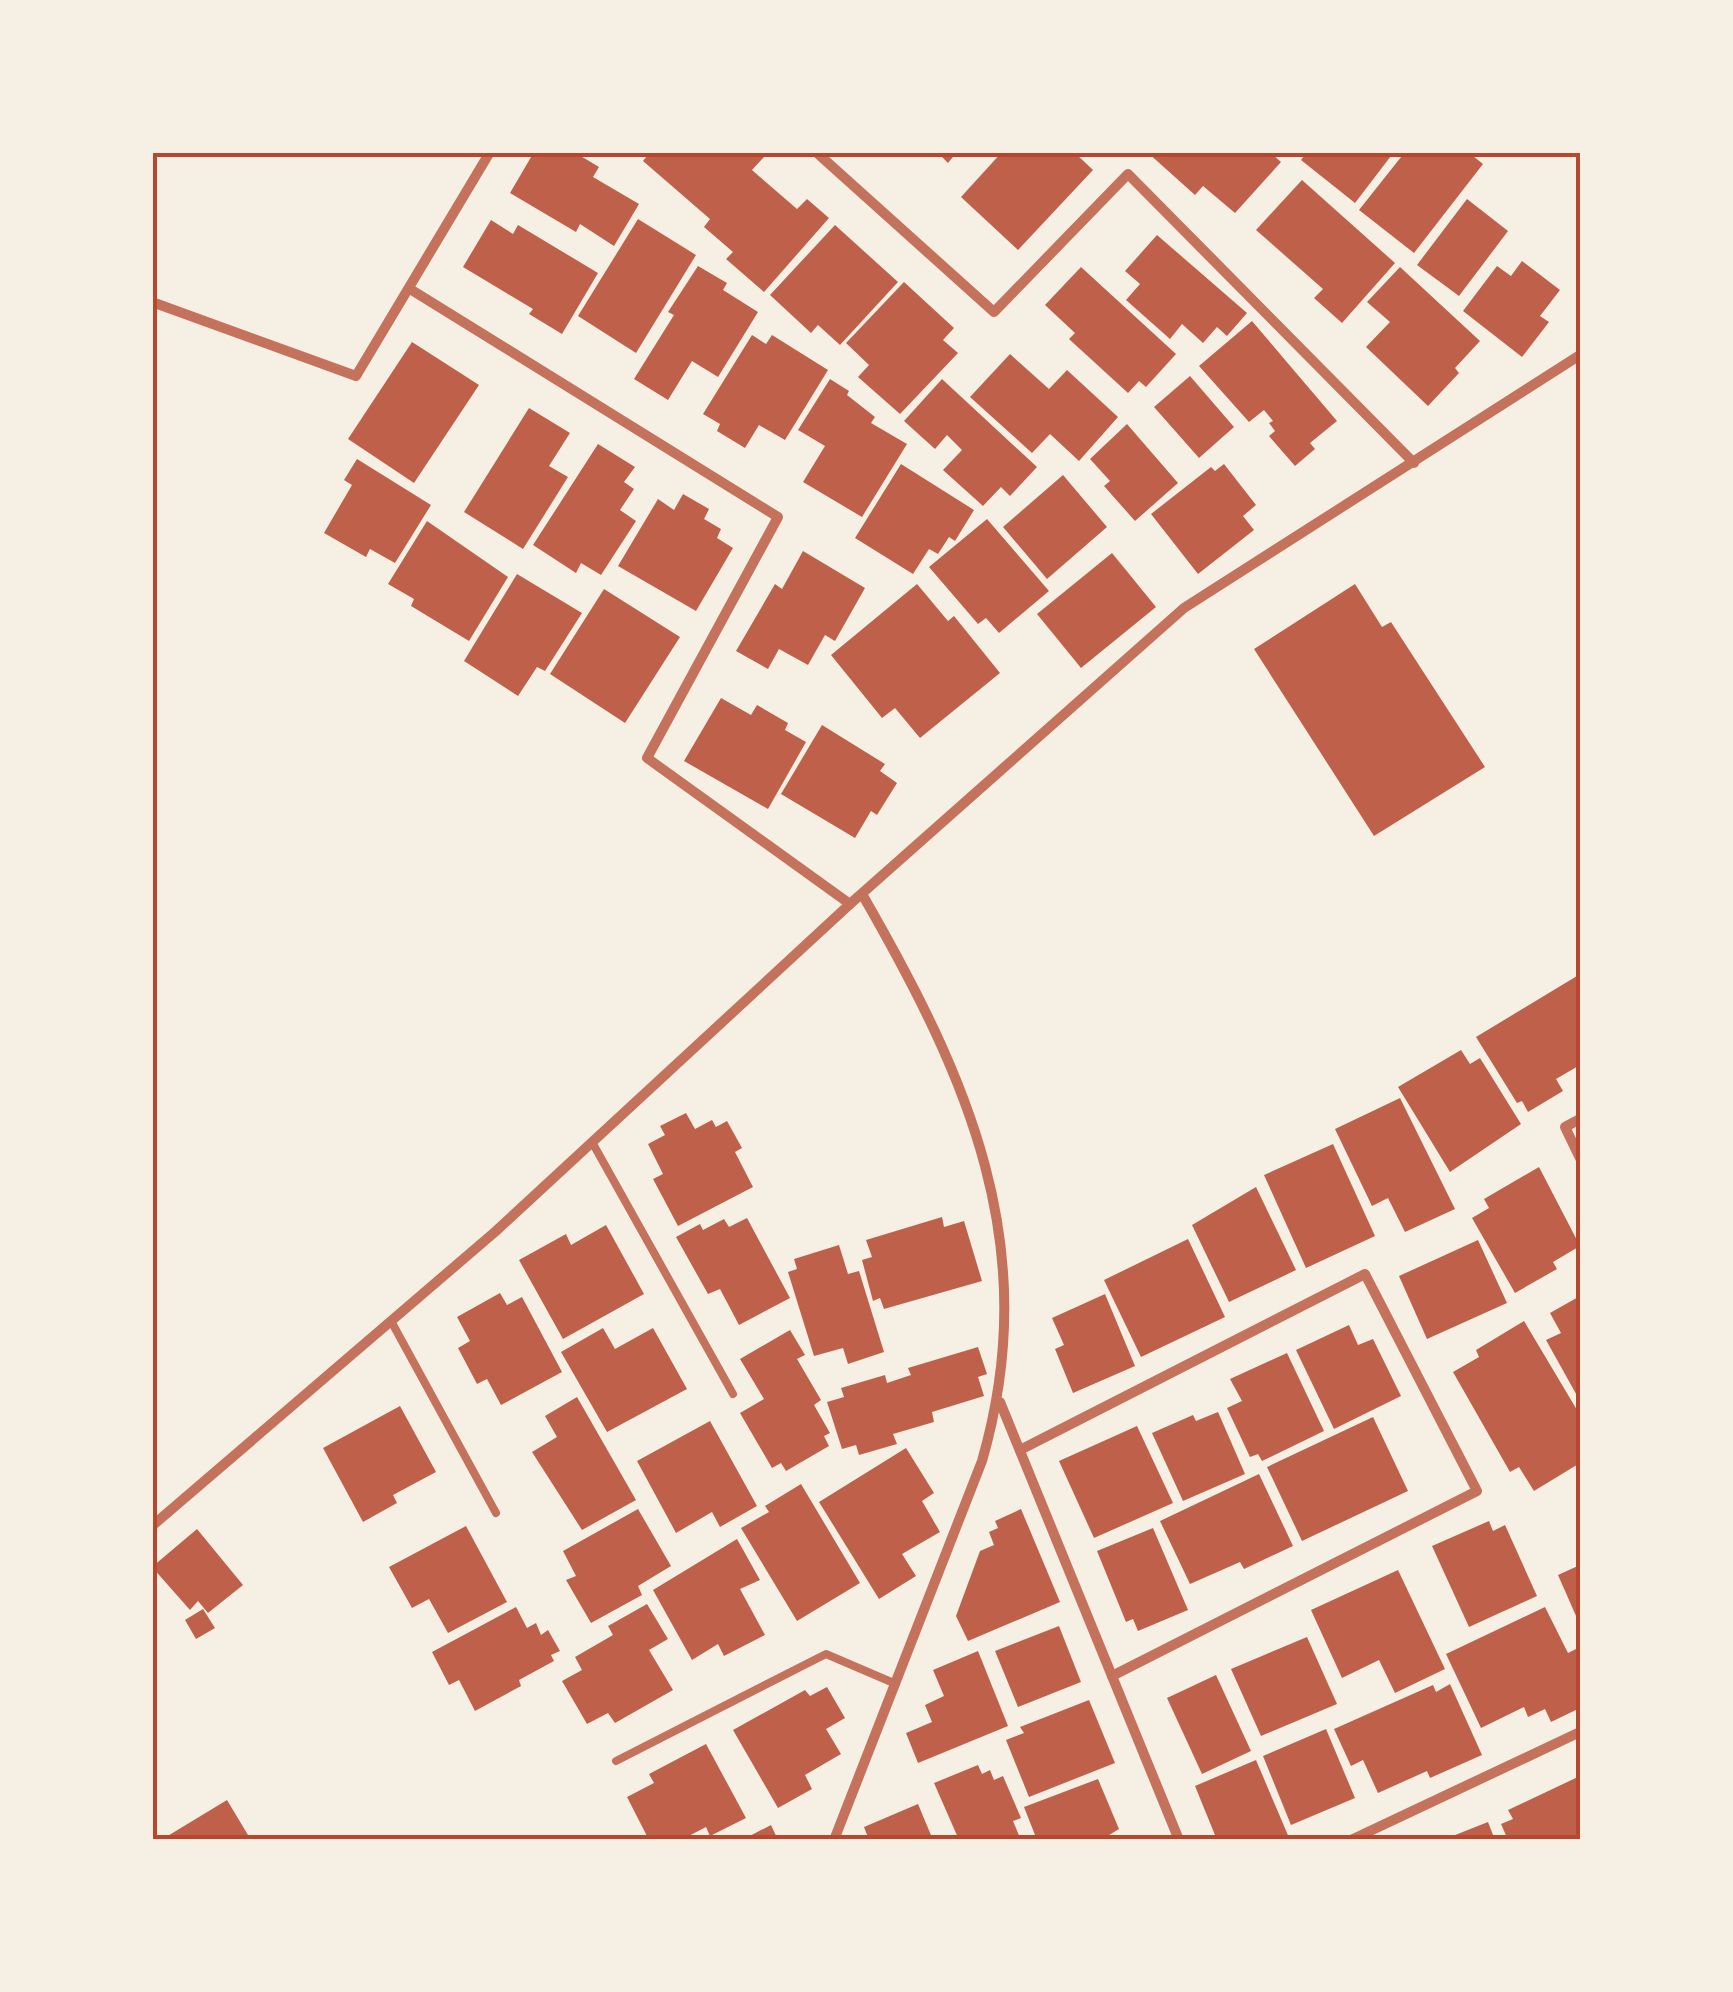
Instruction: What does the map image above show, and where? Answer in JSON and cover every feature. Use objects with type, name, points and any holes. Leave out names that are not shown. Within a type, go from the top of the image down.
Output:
[{"type":"street","points":[[152,302],[356,376],[490,152]]},
{"type":"street","points":[[816,152],[994,312],[1128,174],[1414,463]]},
{"type":"street","points":[[410,289],[778,517],[647,758],[850,904]]},
{"type":"street","points":[[152,1526],[391,1321],[850,904],[1184,608],[1580,355]]},
{"type":"street","points":[[834,1840],[982,1461],[1000,1401],[1006,1267],[981,1139],[910,978],[862,894]]},
{"type":"street","points":[[1580,1119],[1565,1128],[1580,1158]]},
{"type":"street","points":[[1020,1450],[1365,1274],[1476,1492],[1112,1676]]},
{"type":"street","points":[[1000,1401],[1179,1840]]},
{"type":"street","points":[[1351,1840],[1580,1732]]},
{"type":"lane","points":[[592,1142],[733,1394]]},
{"type":"lane","points":[[391,1321],[496,1513]]},
{"type":"lane","points":[[616,1761],[826,1654],[896,1684]]},
{"type":"building","points":[[534,152],[574,152],[599,167],[593,177],[639,204],[614,246],[580,224],[576,232],[510,193]]},
{"type":"building","points":[[650,152],[761,152],[765,156],[752,170],[797,209],[807,199],[829,218],[764,292],[726,259],[733,252],[704,227],[710,219],[643,161]]},
{"type":"building","points":[[937,152],[957,152],[948,163]]},
{"type":"building","points":[[1002,152],[1074,152],[1093,170],[1018,250],[961,197]]},
{"type":"building","points":[[1147,152],[1270,152],[1281,162],[1235,213],[1203,186],[1195,195]]},
{"type":"building","points":[[1307,152],[1394,152],[1355,203],[1301,160]]},
{"type":"building","points":[[1405,152],[1468,152],[1483,164],[1414,253],[1359,210]]},
{"type":"building","points":[[1302,180],[1395,263],[1342,323],[1314,298],[1323,289],[1256,230]]},
{"type":"building","points":[[1467,199],[1508,231],[1459,296],[1417,265]]},
{"type":"building","points":[[638,219],[696,255],[636,353],[578,316]]},
{"type":"building","points":[[491,220],[513,234],[518,225],[598,273],[562,334],[529,314],[533,309],[463,267]]},
{"type":"building","points":[[835,225],[898,282],[840,345],[818,325],[811,333],[770,295]]},
{"type":"building","points":[[1157,235],[1247,313],[1227,336],[1217,327],[1203,343],[1182,324],[1170,339],[1126,300],[1140,284],[1125,271]]},
{"type":"building","points":[[1522,261],[1560,290],[1540,316],[1549,322],[1522,357],[1463,311],[1497,266],[1511,276]]},
{"type":"building","points":[[698,266],[727,283],[723,290],[758,312],[718,377],[692,361],[668,400],[634,379],[674,315],[668,312]]},
{"type":"building","points":[[1081,267],[1176,354],[1146,387],[1139,381],[1128,393],[1069,339],[1075,333],[1045,305]]},
{"type":"building","points":[[1400,267],[1480,341],[1455,368],[1459,373],[1428,406],[1366,347],[1390,322],[1367,302]]},
{"type":"building","points":[[904,282],[954,328],[943,340],[958,353],[900,414],[858,377],[869,365],[846,343]]},
{"type":"building","points":[[1252,321],[1337,421],[1310,443],[1315,449],[1295,466],[1269,436],[1275,431],[1264,410],[1249,422],[1199,366]]},
{"type":"building","points":[[752,335],[766,344],[772,335],[828,370],[785,440],[759,425],[745,448],[717,431],[720,424],[703,414]]},
{"type":"building","points":[[412,342],[479,385],[414,483],[348,439]]},
{"type":"building","points":[[1010,354],[1049,389],[1067,370],[1118,417],[1079,461],[1050,434],[1032,453],[970,397]]},
{"type":"building","points":[[1190,376],[1234,427],[1199,458],[1154,407]]},
{"type":"building","points":[[830,379],[849,391],[847,395],[875,417],[871,423],[907,444],[862,517],[803,482],[825,446],[798,430]]},
{"type":"building","points":[[942,379],[1037,467],[1010,496],[1001,487],[983,506],[943,470],[962,450],[947,435],[935,449],[904,421]]},
{"type":"building","points":[[529,408],[570,433],[549,466],[568,477],[523,549],[464,512]]},
{"type":"building","points":[[1127,424],[1178,483],[1135,521],[1104,486],[1110,481],[1090,459]]},
{"type":"building","points":[[598,444],[635,467],[624,482],[634,489],[620,510],[636,521],[601,575],[581,563],[576,573],[533,545]]},
{"type":"building","points":[[357,459],[431,505],[395,563],[370,549],[366,557],[324,533],[352,485],[344,480]]},
{"type":"building","points":[[901,464],[974,510],[955,541],[949,537],[938,554],[929,549],[913,574],[855,538]]},
{"type":"building","points":[[1224,464],[1256,505],[1243,516],[1254,530],[1198,574],[1151,514],[1211,467],[1215,471]]},
{"type":"building","points":[[1063,475],[1107,527],[1047,579],[1003,527]]},
{"type":"building","points":[[683,494],[709,509],[704,519],[721,529],[717,538],[733,548],[696,611],[618,566],[658,499],[674,510]]},
{"type":"building","points":[[987,519],[1049,591],[999,633],[986,618],[978,624],[929,567]]},
{"type":"building","points":[[427,521],[508,577],[469,641],[411,606],[414,599],[388,584]]},
{"type":"building","points":[[803,551],[865,588],[835,641],[825,635],[808,665],[779,649],[768,669],[736,651],[775,584],[782,589]]},
{"type":"building","points":[[1112,553],[1156,607],[1081,668],[1037,614]]},
{"type":"building","points":[[517,574],[582,613],[545,671],[537,667],[518,696],[464,661]]},
{"type":"building","points":[[917,584],[948,621],[954,616],[1000,673],[920,738],[895,708],[882,718],[831,655]]},
{"type":"building","points":[[1355,584],[1382,627],[1391,622],[1485,767],[1374,836],[1254,649]]},
{"type":"building","points":[[604,589],[680,637],[625,723],[550,674]]},
{"type":"building","points":[[721,698],[751,715],[757,705],[788,723],[785,730],[806,742],[768,809],[684,761]]},
{"type":"building","points":[[822,725],[885,764],[880,771],[897,783],[877,815],[871,811],[855,838],[781,794]]},
{"type":"building","points":[[1577,976],[1580,1065],[1556,1079],[1563,1091],[1528,1112],[1522,1101],[1517,1103],[1476,1037]]},
{"type":"building","points":[[1461,1050],[1470,1064],[1480,1058],[1521,1124],[1450,1172],[1398,1087]]},
{"type":"building","points":[[1400,1098],[1455,1209],[1405,1232],[1388,1198],[1372,1206],[1335,1129]]},
{"type":"building","points":[[686,1113],[695,1129],[712,1120],[716,1127],[727,1121],[742,1148],[735,1152],[753,1187],[678,1226],[653,1179],[663,1174],[648,1144],[665,1135],[660,1126]]},
{"type":"building","points":[[1333,1144],[1375,1236],[1306,1268],[1264,1175]]},
{"type":"building","points":[[1539,1167],[1580,1246],[1553,1262],[1557,1269],[1515,1293],[1472,1218],[1489,1208],[1484,1199]]},
{"type":"building","points":[[1256,1187],[1296,1270],[1229,1302],[1192,1225]]},
{"type":"building","points":[[942,1217],[944,1227],[964,1221],[982,1281],[884,1309],[880,1298],[873,1301],[862,1260],[872,1257],[866,1240]]},
{"type":"building","points":[[747,1218],[790,1298],[739,1325],[720,1289],[708,1294],[676,1237],[700,1224],[703,1230],[724,1219],[729,1227]]},
{"type":"building","points":[[606,1225],[644,1294],[563,1339],[519,1260],[566,1234],[571,1245]]},
{"type":"building","points":[[1188,1239],[1225,1317],[1141,1357],[1104,1280]]},
{"type":"building","points":[[1478,1240],[1507,1303],[1427,1339],[1399,1276]]},
{"type":"building","points":[[839,1245],[848,1274],[859,1271],[884,1352],[848,1364],[843,1348],[814,1356],[788,1272],[797,1269],[794,1259]]},
{"type":"building","points":[[500,1293],[507,1305],[522,1297],[562,1372],[501,1405],[487,1379],[477,1384],[458,1348],[470,1341],[457,1317]]},
{"type":"building","points":[[1105,1294],[1135,1366],[1073,1393],[1055,1349],[1064,1345],[1052,1318]]},
{"type":"building","points":[[1580,1296],[1580,1401],[1546,1340],[1561,1333],[1550,1313]]},
{"type":"building","points":[[1524,1321],[1580,1415],[1580,1463],[1534,1491],[1519,1467],[1510,1472],[1453,1372],[1479,1357],[1476,1350]]},
{"type":"building","points":[[1349,1325],[1358,1345],[1373,1339],[1401,1396],[1334,1429],[1296,1350]]},
{"type":"building","points":[[603,1328],[615,1349],[653,1328],[687,1389],[607,1432],[561,1352]]},
{"type":"building","points":[[790,1330],[805,1355],[797,1359],[821,1400],[814,1405],[830,1433],[824,1436],[829,1446],[786,1471],[781,1463],[772,1468],[740,1413],[764,1399],[740,1359]]},
{"type":"building","points":[[978,1347],[987,1374],[978,1377],[984,1396],[932,1412],[934,1422],[893,1434],[897,1444],[859,1455],[856,1445],[842,1449],[827,1402],[844,1397],[841,1388],[885,1375],[887,1383],[911,1375],[908,1368]]},
{"type":"building","points":[[1287,1353],[1324,1431],[1262,1461],[1258,1454],[1250,1457],[1227,1408],[1242,1401],[1230,1379]]},
{"type":"building","points":[[577,1397],[636,1500],[582,1530],[532,1452],[557,1437],[545,1416]]},
{"type":"building","points":[[400,1406],[436,1472],[393,1495],[397,1503],[363,1522],[323,1448]]},
{"type":"building","points":[[1218,1412],[1245,1474],[1183,1501],[1152,1433],[1193,1415],[1196,1421]]},
{"type":"building","points":[[1373,1417],[1408,1491],[1302,1541],[1267,1467]]},
{"type":"building","points":[[710,1421],[757,1506],[720,1527],[712,1512],[676,1533],[637,1461]]},
{"type":"building","points":[[1137,1426],[1173,1503],[1094,1538],[1059,1461]]},
{"type":"building","points":[[906,1448],[934,1493],[922,1501],[940,1532],[902,1554],[916,1576],[879,1599],[819,1502]]},
{"type":"building","points":[[1259,1474],[1293,1546],[1244,1569],[1240,1562],[1190,1584],[1160,1521]]},
{"type":"building","points":[[801,1484],[860,1583],[797,1621],[741,1528],[769,1512],[765,1506]]},
{"type":"building","points":[[638,1509],[671,1566],[638,1586],[642,1595],[591,1623],[566,1580],[576,1576],[563,1551]]},
{"type":"building","points":[[1021,1509],[1060,1602],[968,1641],[956,1616],[980,1551],[994,1545],[989,1532],[998,1528],[995,1521]]},
{"type":"building","points":[[1489,1521],[1493,1531],[1505,1525],[1537,1596],[1469,1627],[1432,1546]]},
{"type":"building","points":[[466,1526],[507,1602],[448,1633],[429,1599],[412,1608],[389,1567]]},
{"type":"building","points":[[1153,1528],[1188,1610],[1138,1631],[1133,1619],[1126,1622],[1097,1551]]},
{"type":"building","points":[[197,1529],[243,1585],[208,1613],[198,1601],[190,1610],[152,1567]]},
{"type":"building","points":[[737,1539],[760,1580],[740,1589],[765,1635],[724,1656],[718,1644],[692,1660],[653,1590]]},
{"type":"building","points":[[1580,1565],[1580,1625],[1558,1575]]},
{"type":"building","points":[[1398,1570],[1445,1669],[1395,1693],[1379,1660],[1342,1678],[1311,1610]]},
{"type":"building","points":[[647,1604],[668,1639],[649,1650],[673,1690],[615,1723],[608,1713],[587,1724],[562,1681],[582,1670],[575,1657],[613,1635],[608,1626]]},
{"type":"building","points":[[516,1607],[527,1628],[536,1623],[541,1635],[548,1630],[560,1651],[551,1655],[554,1661],[519,1680],[521,1686],[475,1711],[459,1680],[449,1685],[432,1652]]},
{"type":"building","points":[[1545,1607],[1568,1653],[1576,1649],[1580,1659],[1580,1708],[1551,1722],[1545,1709],[1528,1717],[1524,1707],[1481,1728],[1446,1654]]},
{"type":"building","points":[[203,1609],[215,1628],[196,1639],[185,1620]]},
{"type":"building","points":[[1059,1626],[1081,1682],[1018,1707],[995,1651]]},
{"type":"building","points":[[1307,1637],[1337,1704],[1261,1736],[1231,1669]]},
{"type":"building","points":[[978,1651],[1008,1726],[918,1763],[906,1733],[932,1722],[925,1705],[944,1696],[933,1670]]},
{"type":"building","points":[[1216,1675],[1251,1751],[1202,1774],[1167,1698]]},
{"type":"building","points":[[1450,1684],[1482,1755],[1430,1778],[1427,1771],[1378,1793],[1363,1760],[1351,1766],[1334,1729],[1433,1685],[1436,1692]]},
{"type":"building","points":[[827,1687],[845,1718],[826,1729],[841,1754],[805,1775],[812,1789],[778,1808],[733,1730],[805,1690],[810,1696]]},
{"type":"building","points":[[1089,1700],[1115,1763],[1029,1797],[1006,1740],[1024,1733],[1020,1727]]},
{"type":"building","points":[[1326,1729],[1355,1798],[1291,1825],[1263,1756]]},
{"type":"building","points":[[706,1744],[746,1818],[710,1836],[706,1827],[681,1840],[649,1840],[627,1797],[654,1783],[649,1774]]},
{"type":"building","points":[[1256,1760],[1290,1840],[1217,1840],[1195,1786]]},
{"type":"building","points":[[978,1765],[982,1774],[990,1770],[994,1780],[1003,1776],[1021,1818],[1013,1821],[1021,1840],[959,1840],[934,1783]]},
{"type":"building","points":[[1580,1776],[1580,1840],[1508,1840],[1501,1824],[1513,1819],[1508,1810]]},
{"type":"building","points":[[1098,1779],[1119,1829],[1101,1840],[1037,1840],[1024,1807]]},
{"type":"building","points":[[227,1800],[251,1840],[161,1840]]},
{"type":"building","points":[[918,1804],[933,1840],[869,1840],[864,1827]]},
{"type":"building","points":[[1488,1822],[1495,1840],[1445,1840],[1445,1839]]},
{"type":"building","points":[[771,1825],[778,1840],[742,1840]]}]
